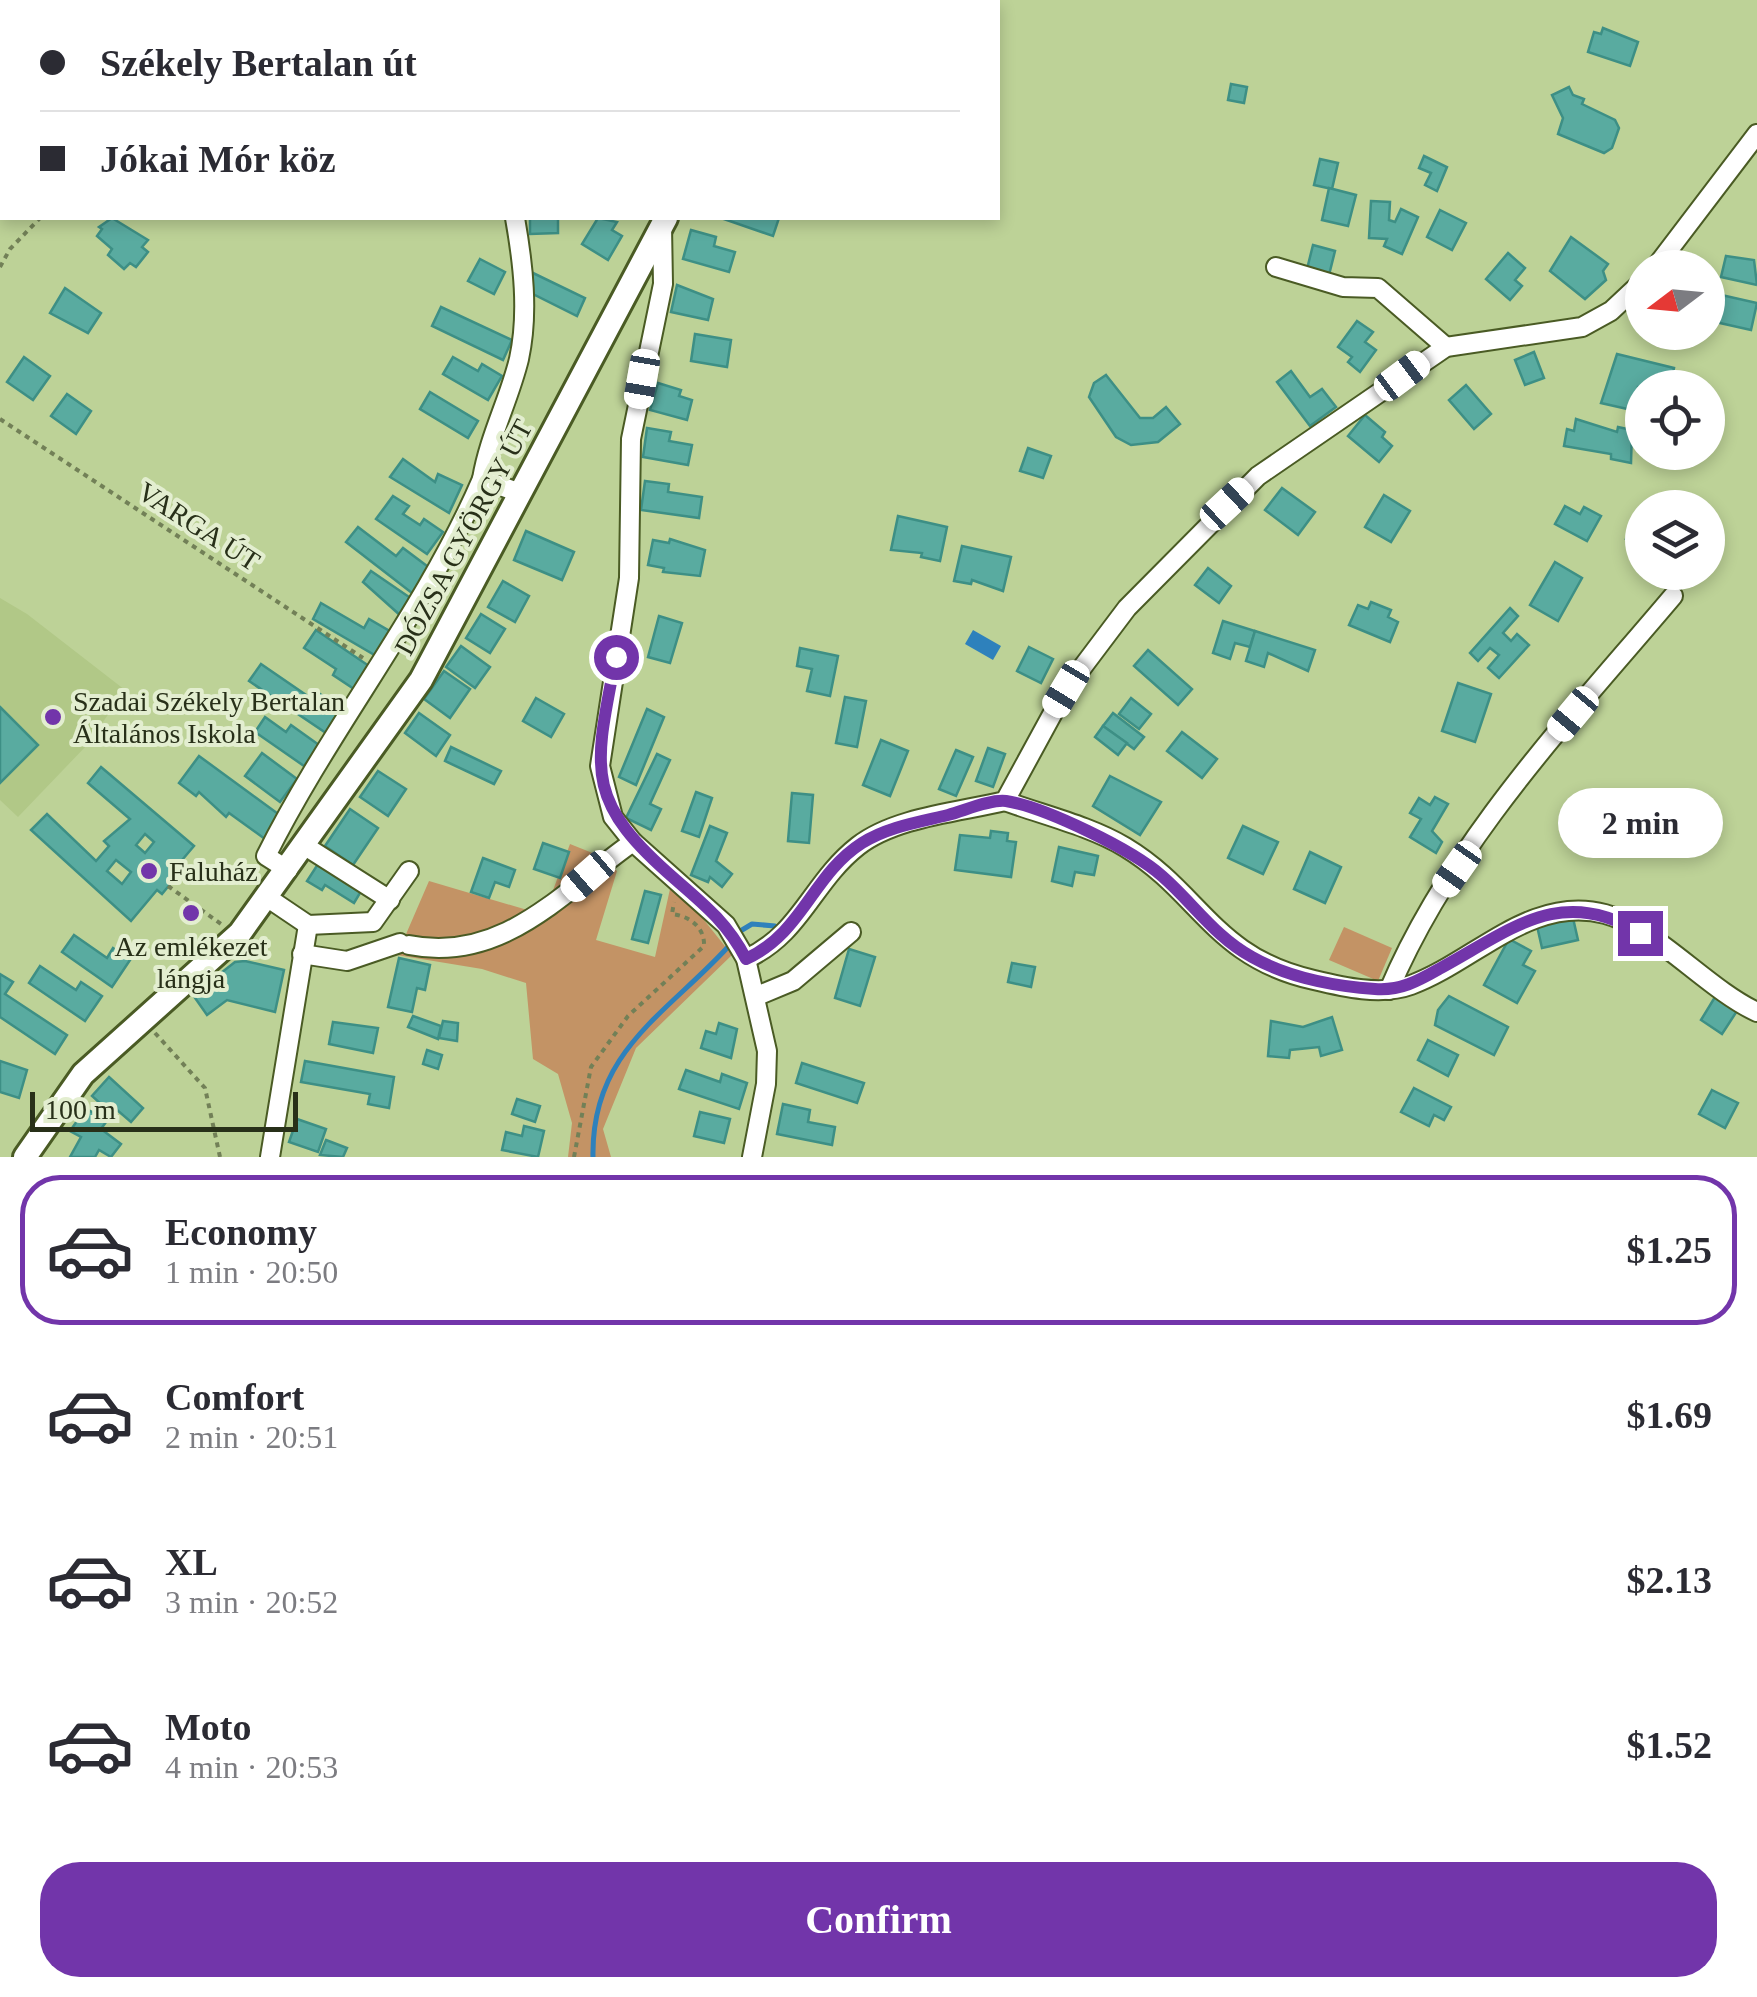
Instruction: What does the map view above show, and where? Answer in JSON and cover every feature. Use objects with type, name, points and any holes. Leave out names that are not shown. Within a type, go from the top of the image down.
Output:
[{"type":"main road","name":"DÓZSA GYÖRGY ÚT","points":[[25,1157],[82,1074],[240,932],[421,680],[664,221]]},
{"type":"street","points":[[1669,250],[1757,134]]},
{"type":"street","name":"DÓZSA GYÖRGY ÚT","points":[[288,870],[266,856],[376,666],[428,590],[482,479],[488,444],[519,357],[523,286],[515,220]]},
{"type":"street","points":[[664,221],[663,284],[630,440],[629,578],[600,766],[613,817],[632,842],[726,924],[746,959],[767,1052],[766,1084],[752,1157]]},
{"type":"street","points":[[1276,267],[1344,287],[1378,288],[1446,347]]},
{"type":"street","points":[[1004,800],[1028,752],[1076,675],[1127,608],[1258,476],[1446,347],[1582,327],[1611,311],[1625,298]]},
{"type":"street","points":[[482,479],[520,493]]},
{"type":"street","points":[[1389,990],[1413,933],[1523,773],[1673,596]]},
{"type":"street","points":[[746,959],[775,945],[826,876],[860,844],[890,830],[1004,800],[1124,846],[1164,878],[1209,926],[1263,962],[1309,979],[1389,990],[1411,984],[1546,915],[1583,909],[1610,915],[1666,949],[1732,1000],[1757,1012]]},
{"type":"street","points":[[302,954],[347,961],[405,944],[452,950],[526,924],[632,842]]},
{"type":"street","points":[[305,846],[390,900]]},
{"type":"street","points":[[268,898],[308,925],[370,924],[409,871]]},
{"type":"street","points":[[270,1157],[308,925]]},
{"type":"street","points":[[757,996],[793,981],[851,932]]},
{"type":"path","points":[[0,267],[19,238],[38,220]]},
{"type":"path","name":"VARGA ÚT","points":[[0,419],[376,666]]},
{"type":"path","points":[[574,1157],[591,1067],[628,1016],[704,946],[703,934],[693,922],[672,914],[680,883]]},
{"type":"path","points":[[168,886],[222,925]]},
{"type":"path","points":[[140,1018],[205,1088],[220,1157]]},
{"type":"shaded area","name":"Szadai Székely Bertalan Általános Iskola","points":[[0,598],[27,614],[125,690],[87,745],[18,817],[0,800]]},
{"type":"shaded area","points":[[570,844],[600,856],[617,871],[596,940],[655,957],[670,889],[696,910],[732,955],[636,1048],[603,1129],[611,1157],[568,1157],[572,1123],[558,1074],[533,1059],[526,983],[482,969],[397,955],[429,881],[534,912],[548,904]]},
{"type":"shaded area","points":[[1344,927],[1392,948],[1378,981],[1329,960]]},
{"type":"water","points":[[973,630],[1001,646],[993,660],[965,644]]},
{"type":"building","points":[[1603,28],[1638,42],[1630,66],[1588,52],[1594,32],[1601,34]]},
{"type":"building","points":[[1231,84],[1247,87],[1244,103],[1228,100]]},
{"type":"building","points":[[1569,87],[1573,95],[1584,99],[1582,104],[1615,120],[1619,128],[1612,148],[1604,153],[1558,134],[1563,118],[1552,95]]},
{"type":"building","points":[[1424,156],[1447,167],[1437,191],[1425,185],[1431,173],[1419,168]]},
{"type":"building","points":[[1320,159],[1338,163],[1332,189],[1314,185]]},
{"type":"building","points":[[1329,188],[1356,195],[1348,226],[1322,220]]},
{"type":"building","points":[[1371,201],[1390,202],[1389,220],[1395,222],[1401,209],[1418,217],[1402,254],[1384,246],[1387,239],[1369,238]]},
{"type":"building","points":[[1440,210],[1466,223],[1452,250],[1427,237]]},
{"type":"building","points":[[115,220],[148,240],[142,247],[148,252],[136,267],[130,263],[124,269],[108,255],[112,249],[97,236],[102,229],[99,227]]},
{"type":"building","points":[[530,220],[558,220],[558,233],[530,234]]},
{"type":"building","points":[[597,220],[617,222],[612,230],[622,236],[608,260],[582,244]]},
{"type":"building","points":[[727,220],[778,220],[773,236]]},
{"type":"building","points":[[691,230],[716,237],[714,246],[735,252],[729,272],[683,259]]},
{"type":"building","points":[[1571,237],[1608,264],[1603,271],[1606,280],[1585,299],[1550,271]]},
{"type":"building","points":[[1313,245],[1335,251],[1329,275],[1307,269]]},
{"type":"building","points":[[1508,253],[1525,268],[1515,280],[1522,286],[1510,300],[1486,279]]},
{"type":"building","points":[[1726,256],[1754,260],[1757,285],[1725,278]]},
{"type":"building","points":[[480,259],[505,272],[494,294],[468,281]]},
{"type":"building","points":[[533,273],[585,298],[577,316],[531,293]]},
{"type":"building","points":[[677,285],[713,299],[708,320],[671,312]]},
{"type":"building","points":[[65,288],[101,313],[88,333],[50,313]]},
{"type":"building","points":[[1725,296],[1757,303],[1751,330],[1725,324]]},
{"type":"building","points":[[441,307],[512,340],[503,360],[432,326]]},
{"type":"building","points":[[1357,321],[1373,332],[1365,342],[1376,350],[1360,372],[1348,362],[1352,357],[1338,347]]},
{"type":"building","points":[[695,334],[731,340],[727,367],[691,361]]},
{"type":"building","points":[[1534,352],[1544,378],[1525,385],[1515,360]]},
{"type":"building","points":[[1617,354],[1674,368],[1625,370],[1625,408],[1601,403]]},
{"type":"building","points":[[24,357],[50,376],[33,400],[7,382]]},
{"type":"building","points":[[453,357],[478,371],[482,364],[502,376],[488,400],[443,374]]},
{"type":"building","points":[[1291,371],[1310,397],[1322,389],[1336,407],[1310,426],[1277,382]]},
{"type":"building","points":[[1106,375],[1140,418],[1153,418],[1166,407],[1180,424],[1158,442],[1131,445],[1116,437],[1089,397],[1094,383]]},
{"type":"building","points":[[658,383],[681,390],[679,396],[692,400],[687,420],[650,410]]},
{"type":"building","points":[[1466,385],[1491,414],[1474,429],[1449,400]]},
{"type":"building","points":[[430,392],[478,421],[468,438],[420,409]]},
{"type":"building","points":[[67,394],[91,411],[76,434],[51,416]]},
{"type":"building","points":[[1365,415],[1385,432],[1382,437],[1392,446],[1379,462],[1348,436]]},
{"type":"building","points":[[1576,419],[1617,432],[1618,427],[1625,428],[1625,462],[1611,459],[1611,454],[1564,446],[1567,429],[1574,431]]},
{"type":"building","points":[[647,428],[671,432],[669,441],[692,445],[688,465],[643,457]]},
{"type":"building","points":[[1028,448],[1051,456],[1043,478],[1020,471]]},
{"type":"building","points":[[403,459],[435,482],[438,474],[462,485],[449,513],[390,477]]},
{"type":"building","points":[[645,481],[669,484],[668,492],[702,497],[699,518],[641,510]]},
{"type":"building","points":[[1282,488],[1315,512],[1298,535],[1265,510]]},
{"type":"building","points":[[1384,495],[1410,511],[1391,542],[1365,527]]},
{"type":"building","points":[[393,496],[409,506],[403,514],[420,525],[424,519],[443,532],[427,554],[376,519]]},
{"type":"building","points":[[1565,506],[1580,514],[1584,507],[1601,516],[1587,541],[1555,524]]},
{"type":"building","points":[[898,516],[947,527],[940,561],[921,557],[922,553],[891,550]]},
{"type":"building","points":[[358,527],[396,556],[403,548],[431,569],[412,593],[346,542]]},
{"type":"building","points":[[526,531],[574,552],[562,580],[514,560]]},
{"type":"building","points":[[670,539],[705,550],[700,576],[663,572],[664,568],[648,565],[653,540],[669,543]]},
{"type":"building","points":[[962,546],[1011,557],[1003,591],[972,580],[971,584],[954,581]]},
{"type":"building","points":[[1555,562],[1582,578],[1558,621],[1530,605]]},
{"type":"building","points":[[1208,568],[1231,586],[1219,603],[1195,585]]},
{"type":"building","points":[[371,571],[412,599],[401,616],[363,582]]},
{"type":"building","points":[[503,581],[529,596],[515,622],[488,607]]},
{"type":"building","points":[[1371,602],[1391,610],[1388,617],[1398,622],[1390,642],[1349,625],[1358,605],[1368,609]]},
{"type":"building","points":[[321,603],[364,628],[369,619],[393,633],[378,657],[313,619]]},
{"type":"building","points":[[1510,608],[1518,616],[1503,633],[1511,641],[1517,634],[1529,645],[1499,678],[1488,668],[1499,655],[1490,648],[1478,661],[1470,653]]},
{"type":"building","points":[[481,614],[505,629],[490,653],[466,638]]},
{"type":"building","points":[[659,616],[682,623],[670,663],[648,657]]},
{"type":"building","points":[[1223,621],[1255,631],[1250,647],[1235,643],[1230,659],[1213,653]]},
{"type":"building","points":[[316,630],[369,666],[354,689],[333,675],[336,669],[304,648]]},
{"type":"building","points":[[1255,631],[1315,650],[1308,671],[1268,653],[1264,667],[1246,661]]},
{"type":"building","points":[[461,646],[490,667],[475,688],[446,667]]},
{"type":"building","points":[[1029,647],[1053,659],[1041,683],[1017,671]]},
{"type":"building","points":[[800,648],[838,656],[830,696],[807,691],[812,669],[797,666]]},
{"type":"building","points":[[1148,650],[1192,689],[1178,705],[1134,666]]},
{"type":"building","points":[[261,664],[312,699],[317,692],[342,709],[326,733],[249,681]]},
{"type":"building","points":[[444,671],[470,689],[450,718],[424,699]]},
{"type":"building","points":[[1458,683],[1491,694],[1475,742],[1442,731]]},
{"type":"building","points":[[845,697],[866,701],[857,747],[836,743]]},
{"type":"building","points":[[536,698],[564,714],[551,737],[523,721]]},
{"type":"building","points":[[1131,698],[1151,714],[1139,729],[1119,714]]},
{"type":"building","points":[[0,707],[38,745],[0,783]]},
{"type":"building","points":[[647,709],[664,717],[636,785],[619,777]]},
{"type":"building","points":[[419,713],[450,735],[436,756],[405,733]]},
{"type":"building","points":[[1113,713],[1144,737],[1134,749],[1103,726]]},
{"type":"building","points":[[265,717],[286,732],[291,725],[319,745],[304,766],[255,732]]},
{"type":"building","points":[[1103,726],[1127,743],[1118,755],[1095,737]]},
{"type":"building","points":[[1182,732],[1217,759],[1202,778],[1167,751]]},
{"type":"building","points":[[881,740],[908,751],[890,796],[863,785]]},
{"type":"building","points":[[451,747],[501,771],[494,784],[445,761]]},
{"type":"building","points":[[988,748],[1005,754],[993,787],[976,781]]},
{"type":"building","points":[[956,750],[973,757],[956,796],[939,789]]},
{"type":"building","points":[[262,753],[297,779],[280,802],[245,776]]},
{"type":"building","points":[[657,754],[670,760],[650,804],[661,809],[651,830],[626,818]]},
{"type":"building","points":[[199,756],[281,816],[265,839],[229,813],[226,817],[199,792],[196,796],[179,783]]},
{"type":"building","points":[[101,767],[194,846],[171,873],[176,877],[162,894],[157,890],[131,921],[31,830],[47,814],[96,861],[109,846],[104,841],[130,819],[88,783]],"holes":[[[145,834],[154,842],[145,853],[136,845]],[[116,860],[131,872],[122,884],[107,871]]]},
{"type":"building","points":[[378,771],[406,789],[388,816],[360,797]]},
{"type":"building","points":[[1110,776],[1161,802],[1140,835],[1093,806]]},
{"type":"building","points":[[696,792],[712,798],[699,837],[682,831]]},
{"type":"building","points":[[792,793],[813,795],[809,843],[788,841]]},
{"type":"building","points":[[1435,797],[1448,804],[1432,831],[1442,842],[1436,853],[1410,837],[1421,819],[1410,813],[1419,798],[1430,805]]},
{"type":"building","points":[[350,809],[378,828],[353,865],[325,846]]},
{"type":"building","points":[[710,826],[727,833],[716,861],[732,874],[722,887],[710,877],[708,882],[691,875]]},
{"type":"building","points":[[1243,826],[1278,842],[1263,874],[1228,858]]},
{"type":"building","points":[[991,831],[1008,833],[1007,841],[1016,842],[1011,877],[955,870],[960,835],[990,838]]},
{"type":"building","points":[[543,843],[569,852],[560,878],[534,869]]},
{"type":"building","points":[[1059,847],[1098,856],[1094,875],[1075,872],[1072,886],[1052,881]]},
{"type":"building","points":[[1310,852],[1341,867],[1325,903],[1294,889]]},
{"type":"building","points":[[483,858],[515,870],[509,887],[495,882],[489,898],[471,892]]},
{"type":"building","points":[[320,861],[363,888],[354,903],[325,885],[322,890],[307,881]]},
{"type":"building","points":[[645,891],[661,895],[648,943],[632,939]]},
{"type":"building","points":[[1573,918],[1578,940],[1542,948],[1537,926]]},
{"type":"building","points":[[74,935],[107,958],[113,948],[130,960],[112,987],[62,952]]},
{"type":"building","points":[[1509,939],[1531,951],[1523,965],[1535,971],[1517,1003],[1484,985]]},
{"type":"building","points":[[849,949],[875,957],[860,1006],[835,998]]},
{"type":"building","points":[[399,958],[430,965],[425,990],[417,988],[412,1012],[388,1007]]},
{"type":"building","points":[[235,962],[284,970],[275,1012],[227,1000],[207,1015],[193,995]]},
{"type":"building","points":[[1012,963],[1035,967],[1031,987],[1008,982]]},
{"type":"building","points":[[40,966],[76,990],[81,982],[102,996],[85,1021],[29,983]]},
{"type":"building","points":[[0,974],[13,982],[5,994],[67,1035],[55,1054],[0,1017]]},
{"type":"building","points":[[1449,996],[1508,1027],[1494,1055],[1435,1025],[1438,1010]]},
{"type":"building","points":[[1715,997],[1737,1011],[1722,1034],[1701,1020]]},
{"type":"building","points":[[413,1016],[441,1026],[438,1039],[408,1027]]},
{"type":"building","points":[[1332,1017],[1342,1050],[1321,1056],[1319,1047],[1290,1050],[1289,1058],[1268,1056],[1271,1021],[1303,1027]]},
{"type":"building","points":[[443,1021],[458,1023],[457,1041],[439,1038]]},
{"type":"building","points":[[333,1022],[378,1028],[373,1053],[329,1044]]},
{"type":"building","points":[[719,1023],[737,1029],[731,1058],[701,1048],[706,1031],[716,1034]]},
{"type":"building","points":[[1428,1040],[1458,1055],[1448,1076],[1418,1060]]},
{"type":"building","points":[[427,1050],[442,1055],[438,1069],[423,1064]]},
{"type":"building","points":[[0,1061],[27,1070],[19,1098],[0,1092]]},
{"type":"building","points":[[305,1061],[394,1077],[389,1108],[368,1104],[370,1094],[301,1082]]},
{"type":"building","points":[[802,1063],[864,1083],[857,1103],[796,1083]]},
{"type":"building","points":[[686,1070],[720,1082],[722,1074],[747,1083],[739,1109],[679,1089]]},
{"type":"building","points":[[109,1077],[143,1108],[131,1122],[116,1109],[112,1114],[92,1096]]},
{"type":"building","points":[[1414,1088],[1451,1107],[1444,1120],[1434,1115],[1429,1126],[1401,1112]]},
{"type":"building","points":[[1712,1090],[1738,1103],[1725,1128],[1699,1114]]},
{"type":"building","points":[[517,1099],[540,1106],[535,1122],[512,1114]]},
{"type":"building","points":[[783,1104],[810,1110],[808,1122],[835,1127],[832,1145],[777,1134]]},
{"type":"building","points":[[86,1108],[106,1122],[101,1129],[121,1144],[111,1157],[99,1150],[95,1157],[70,1157],[81,1137],[70,1131]]},
{"type":"building","points":[[700,1112],[730,1119],[724,1143],[694,1136]]},
{"type":"building","points":[[297,1119],[326,1129],[318,1152],[289,1142]]},
{"type":"building","points":[[524,1126],[544,1131],[538,1157],[502,1150],[506,1132],[522,1136]]},
{"type":"building","points":[[326,1140],[347,1148],[343,1157],[320,1155]]},
{"type":"waterway","points":[[742,930],[752,924],[775,926]]},
{"type":"waterway","points":[[593,1157],[604,1089],[618,1062],[657,1016],[727,948]]},
{"type":"place","name":"Szadai Székely Bertalan Általános Iskola","points":[[53,717]]},
{"type":"place","name":"Faluház","points":[[149,871]]},
{"type":"place","name":"Az emlékezet lángja","points":[[191,913]]},
{"type":"route","points":[[616,657],[602,730],[600,766],[613,817],[632,842],[726,924],[746,959],[775,945],[826,876],[860,844],[890,830],[1004,800],[1124,846],[1164,878],[1209,926],[1248,955],[1277,970],[1309,979],[1389,990],[1411,984],[1524,924],[1546,915],[1583,909],[1610,915],[1640,933]]}]
